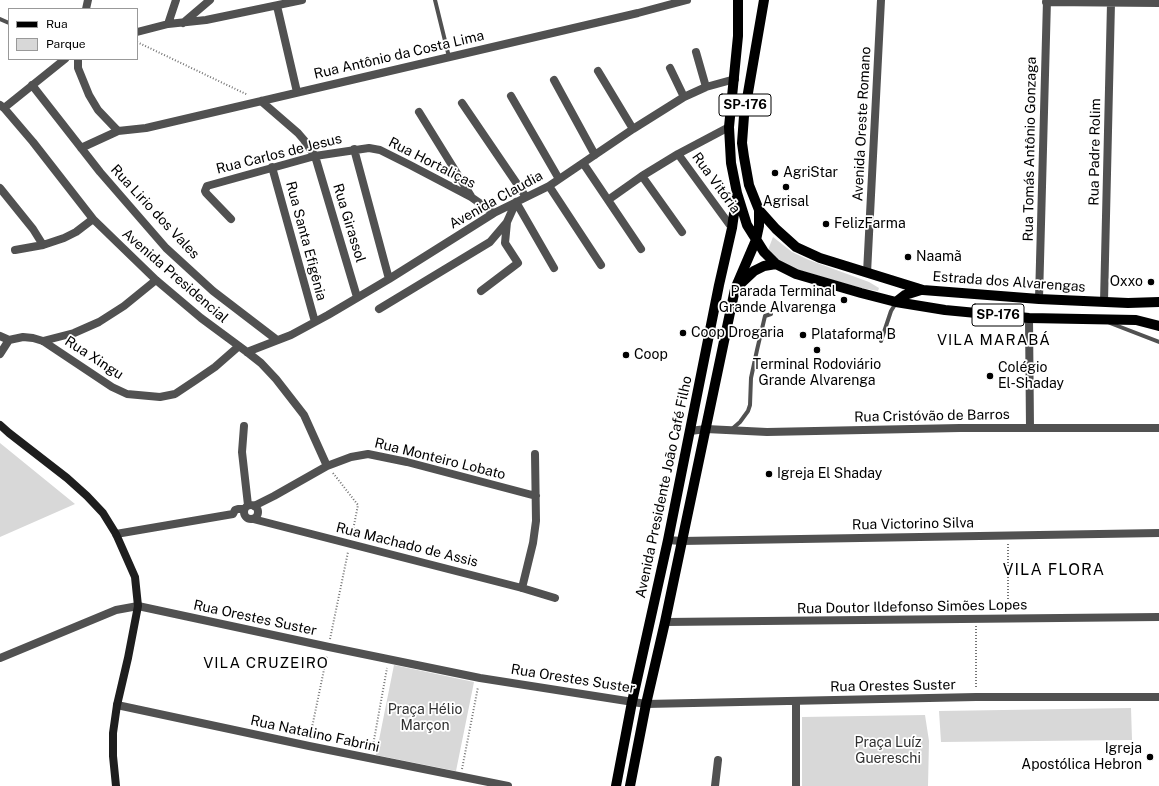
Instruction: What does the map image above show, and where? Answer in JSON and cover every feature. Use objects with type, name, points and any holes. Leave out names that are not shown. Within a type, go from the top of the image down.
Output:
[{"type":"main road","name":"SP-176","points":[[738,0],[738,36],[735,79],[729,127],[731,163],[737,193],[747,225],[764,252],[776,264],[803,277],[896,302],[944,310],[1029,318],[1136,320],[1159,326]]},
{"type":"main road","name":"Estrada dos Alvarengas","points":[[764,0],[760,29],[745,104],[742,136],[744,156],[749,185],[759,210],[776,229],[796,247],[820,258],[923,290],[1039,299],[1128,303],[1159,302]]},
{"type":"main road","name":"Avenida Presidente João Café Filho","points":[[616,786],[632,702],[668,540],[719,285],[732,228],[737,193]]},
{"type":"main road","name":"Avenida Presidente João Café Filho","points":[[630,786],[646,704],[665,622],[735,289],[756,240],[759,226],[759,210]]},
{"type":"main road","points":[[735,289],[754,271],[764,266],[776,264]]},
{"type":"main road","points":[[896,302],[905,295],[923,290]]},
{"type":"street","points":[[168,24],[176,0]]},
{"type":"street","points":[[183,23],[210,0]]},
{"type":"street","points":[[138,32],[168,24],[206,20],[302,0]]},
{"type":"street","name":"Rua Antônio da Costa Lima","points":[[81,148],[118,131],[146,128],[638,13],[687,0]]},
{"type":"street","name":"Avenida Oreste Romano","points":[[867,273],[880,0]]},
{"type":"street","points":[[1046,1],[1159,3]]},
{"type":"street","name":"Rua Tomás Antônio Gonzaga","points":[[1039,299],[1046,1]]},
{"type":"street","name":"Rua Padre Rolim","points":[[1104,302],[1111,3]]},
{"type":"street","points":[[277,6],[297,92]]},
{"type":"street","points":[[696,52],[706,87]]},
{"type":"street","points":[[2,107],[32,86],[64,60]]},
{"type":"street","points":[[78,60],[78,68],[89,95],[98,110],[118,131]]},
{"type":"street","points":[[670,68],[684,97]]},
{"type":"street","points":[[598,71],[633,129]]},
{"type":"street","name":"Avenida Claudia","points":[[247,352],[291,335],[315,322],[389,279],[494,213],[549,186],[633,129],[684,97],[706,87],[735,79]]},
{"type":"street","points":[[554,80],[595,155]]},
{"type":"street","name":"Rua Lirio dos Vales","points":[[32,86],[81,148],[166,248],[213,291],[277,340]]},
{"type":"street","points":[[511,96],[559,179]]},
{"type":"street","name":"Rua Girassol","points":[[261,101],[301,136],[315,156],[357,298]]},
{"type":"street","points":[[462,103],[526,197]]},
{"type":"street","name":"Avenida Presidencial","points":[[2,107],[33,142],[93,219],[156,280],[201,318],[247,352],[271,374],[304,415],[327,466]]},
{"type":"street","points":[[418,112],[471,197]]},
{"type":"street","points":[[608,200],[642,176],[678,154],[729,127]]},
{"type":"street","name":"Rua Hortaliças","points":[[354,149],[369,148],[380,150],[471,197],[494,213]]},
{"type":"street","points":[[354,149],[389,279]]},
{"type":"street","name":"Rua Carlos de Jesus","points":[[231,219],[209,197],[205,191],[205,187],[211,184],[315,156],[354,149]]},
{"type":"street","name":"Rua Vitória","points":[[678,154],[732,228]]},
{"type":"street","points":[[583,163],[640,249]]},
{"type":"street","name":"Rua Santa Efigênia","points":[[272,167],[315,322]]},
{"type":"street","points":[[642,176],[682,232]]},
{"type":"street","points":[[549,186],[601,265]]},
{"type":"street","points":[[0,188],[28,222],[43,245]]},
{"type":"street","points":[[379,309],[490,242],[507,222],[516,202]]},
{"type":"street","points":[[516,202],[554,268]]},
{"type":"street","points":[[15,250],[43,245],[76,232],[93,219]]},
{"type":"street","points":[[481,291],[518,263],[505,243],[507,222]]},
{"type":"street","points":[[43,341],[74,333],[99,322],[124,306],[156,280]]},
{"type":"street","points":[[1029,318],[1030,428]]},
{"type":"street","points":[[0,336],[9,340],[0,354]]},
{"type":"street","name":"Rua Xingu","points":[[9,340],[23,337],[43,341],[112,387],[127,394],[160,398],[175,394],[186,387],[215,367],[239,346]]},
{"type":"street","points":[[0,425],[8,433],[67,478],[103,513],[116,534],[134,577],[138,606],[128,658],[116,705],[113,733],[113,756],[116,786]]},
{"type":"street","points":[[116,534],[233,514],[235,510],[238,509],[249,511],[242,452],[244,426]]},
{"type":"street","name":"Rua Cristóvão de Barros","points":[[690,431],[706,429],[767,432],[1030,428],[1159,428]]},
{"type":"street","name":"Rua Monteiro Lobato","points":[[249,511],[327,466],[351,457],[368,454],[408,462],[536,496]]},
{"type":"street","points":[[522,588],[533,543],[536,521],[535,454]]},
{"type":"street","name":"Rua Machado de Assis","points":[[249,511],[350,544],[522,588],[555,598]]},
{"type":"street","name":"Rua Victorino Silva","points":[[668,540],[1159,533]]},
{"type":"street","name":"Rua Orestes Suster","points":[[0,658],[116,610],[138,606],[480,678],[646,704],[976,697],[1159,697]]},
{"type":"street","name":"Rua Doutor Ildefonso Simões Lopes","points":[[665,622],[1159,617]]},
{"type":"street","points":[[796,701],[796,786]]},
{"type":"street","name":"Rua Natalino Fabrini","points":[[116,705],[371,759],[508,786]]},
{"type":"street","points":[[715,786],[718,760]]},
{"type":"lane","points":[[435,0],[449,57]]},
{"type":"lane","points":[[881,341],[896,302]]},
{"type":"lane","points":[[730,430],[740,422],[748,411],[752,368],[765,316],[771,314]]},
{"type":"lane","points":[[1101,319],[1159,342]]},
{"type":"path","points":[[138,42],[261,101]]},
{"type":"path","points":[[309,746],[358,505],[327,466]]},
{"type":"path","points":[[1008,535],[1009,619]]},
{"type":"path","points":[[976,619],[976,697]]},
{"type":"path","points":[[371,759],[389,659]]},
{"type":"path","points":[[460,777],[480,678]]},
{"type":"green space","points":[[773,237],[792,252],[809,260],[869,282],[879,288],[878,291],[861,288],[789,267],[768,250]]},
{"type":"green space","points":[[0,443],[75,504],[0,537]]},
{"type":"green space","name":"Praça Hélio Marçon","points":[[394,665],[474,682],[456,771],[376,755]]},
{"type":"green space","points":[[1131,708],[1132,740],[941,742],[939,711]]},
{"type":"green space","name":"Praça Luíz Guereschi","points":[[925,715],[929,741],[928,786],[802,786],[802,717]]},
{"type":"place","name":"AgriStar","points":[[775,173]]},
{"type":"place","name":"Agrisal","points":[[786,187]]},
{"type":"place","name":"FelizFarma","points":[[826,224]]},
{"type":"place","name":"Naamã","points":[[908,257]]},
{"type":"place","name":"Oxxo","points":[[1151,282]]},
{"type":"place","name":"Parada Terminal Grande Alvarenga","points":[[844,300]]},
{"type":"place","name":"Coop Drogaria","points":[[683,333]]},
{"type":"place","name":"Plataforma B","points":[[803,335]]},
{"type":"place","name":"Terminal Rodoviário Grande Alvarenga","points":[[817,350]]},
{"type":"place","name":"Coop","points":[[626,355]]},
{"type":"place","name":"Colégio El-Shaday","points":[[990,376]]},
{"type":"place","name":"Igreja El Shaday","points":[[769,474]]},
{"type":"place","name":"Igreja Apostólica Hebron","points":[[1150,757]]},
{"type":"district","name":"VILA MARABÁ","points":[[994,340]]},
{"type":"district","name":"VILA FLORA","points":[[1054,570]]},
{"type":"district","name":"VILA CRUZEIRO","points":[[266,663]]}]
